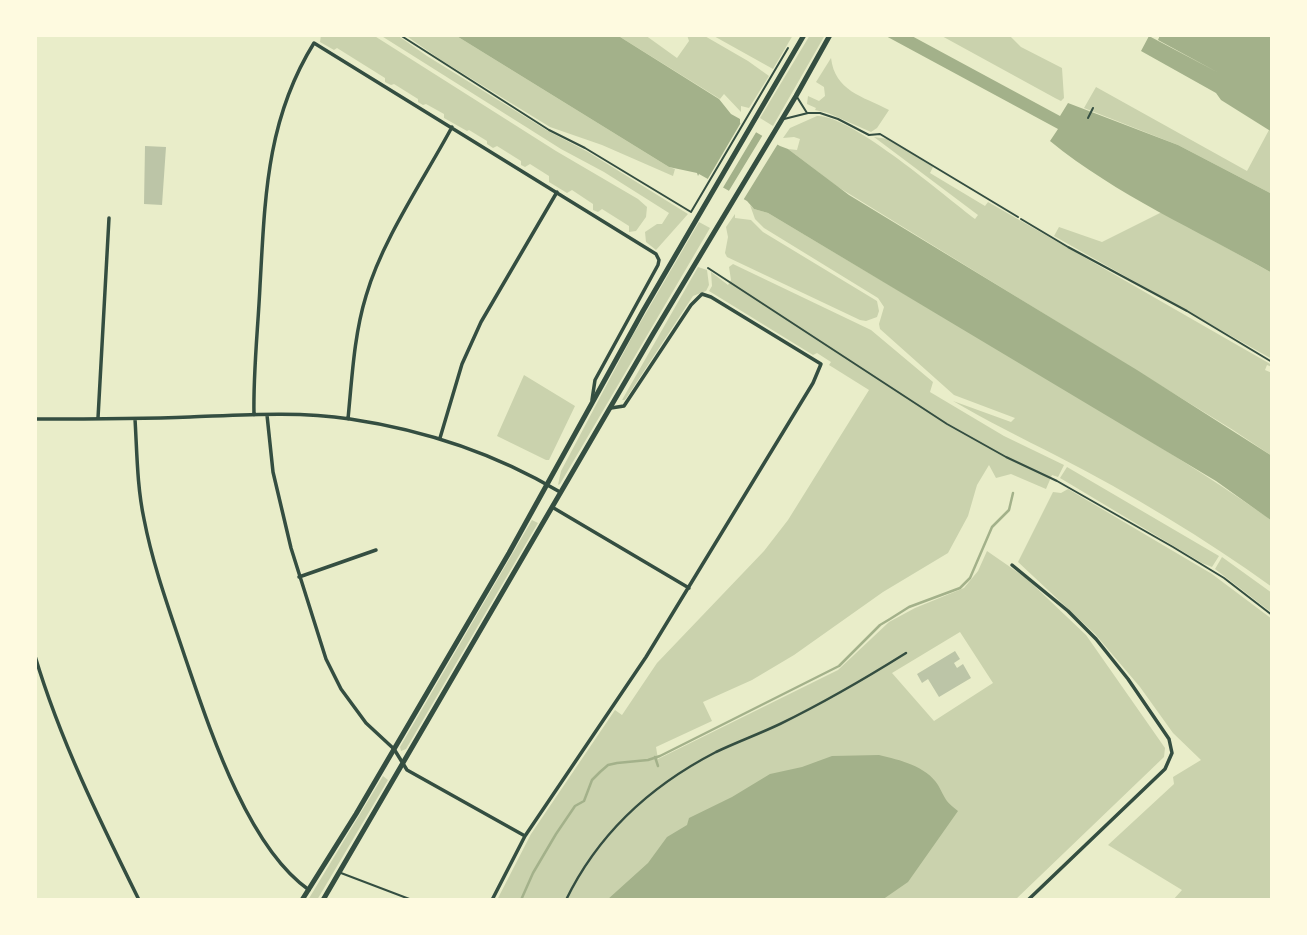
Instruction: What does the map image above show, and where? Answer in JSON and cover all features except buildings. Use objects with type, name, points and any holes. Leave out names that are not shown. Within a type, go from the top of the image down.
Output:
[{"type":"main road","points":[[302,900],[394,749],[547,485],[705,197],[757,116],[804,35]]},
{"type":"main road","points":[[323,900],[830,35]]},
{"type":"street","points":[[254,415],[265,194],[271,151],[279,119],[294,79],[314,43],[656,254],[658,265],[594,383],[592,405]]},
{"type":"street","points":[[348,419],[357,339],[366,296],[383,251],[452,127]]},
{"type":"street","points":[[440,439],[462,364],[481,322],[557,191]]},
{"type":"street","points":[[98,418],[108,218]]},
{"type":"street","points":[[492,900],[525,835],[639,668],[816,378],[821,364],[703,294],[698,296],[624,406],[610,408]]},
{"type":"street","points":[[35,419],[254,415],[348,419],[389,425],[440,439],[494,459],[560,492]]},
{"type":"street","points":[[267,415],[273,472],[299,578],[333,675],[362,718],[394,749],[402,765],[525,835]]},
{"type":"street","points":[[135,419],[145,526],[167,604],[199,697],[224,761],[259,834],[286,868],[309,890]]},
{"type":"street","points":[[552,507],[689,588]]},
{"type":"street","points":[[299,578],[376,550]]},
{"type":"street","points":[[1012,565],[1068,611],[1105,650],[1169,739],[1172,753],[1165,769],[1028,900]]},
{"type":"street","points":[[566,900],[584,868],[608,835],[631,810],[660,787],[717,752],[803,712],[906,653]]},
{"type":"street","points":[[35,656],[54,713],[90,799],[139,900]]},
{"type":"lane","points":[[796,96],[808,113]]},
{"type":"lane","points":[[783,119],[808,113],[828,115],[869,135],[880,134],[891,138],[1018,217]]},
{"type":"lane","points":[[340,872],[412,900]]},
{"type":"path","points":[[400,35],[538,123],[691,212],[705,197],[750,112],[790,45]]},
{"type":"path","points":[[1088,118],[1093,108]]},
{"type":"path","points":[[1018,217],[1080,254],[1187,311],[1272,362]]},
{"type":"path","points":[[708,268],[947,424],[1006,457],[1057,481],[1173,547],[1224,578],[1272,615]]},
{"type":"shaded area","points":[[321,35],[373,35],[556,151],[638,199],[647,207],[646,217],[636,231],[629,232],[629,226],[602,209],[598,212],[593,210],[593,204],[572,190],[567,193],[549,182],[549,176],[530,164],[525,167],[521,165],[521,161],[497,146],[493,148],[487,141],[444,118],[444,114],[418,102],[418,99],[394,84],[385,82],[385,78],[337,48],[334,50],[320,42]]},
{"type":"shaded area","points":[[380,35],[397,35],[548,131],[588,152],[688,214],[656,250],[646,242],[645,232],[657,224],[662,224],[669,213],[604,172],[561,149]]},
{"type":"shaded area","points":[[405,35],[455,35],[675,169],[673,176],[602,145],[550,127]]},
{"type":"shaded area","points":[[455,35],[617,35],[719,99],[731,114],[740,119],[740,123],[788,149],[849,195],[1137,370],[1272,456],[1272,521],[1216,481],[768,213],[754,209],[747,201],[699,174],[698,176],[697,173],[669,167]]},
{"type":"shaded area","points":[[617,35],[645,35],[677,58],[689,41],[687,35],[703,35],[769,76],[749,108],[741,106],[741,112],[724,94],[720,99]]},
{"type":"shaded area","points":[[712,35],[793,35],[773,69]]},
{"type":"shaded area","points":[[810,35],[825,35],[773,126],[760,118]]},
{"type":"shaded area","points":[[884,35],[910,35],[1060,116],[1068,103],[1178,145],[1272,194],[1272,273],[1129,195],[1075,160],[1050,141],[1058,129]]},
{"type":"shaded area","points":[[940,35],[1009,35],[1021,47],[1062,68],[1064,98],[1061,101],[1055,98]]},
{"type":"shaded area","points":[[1160,35],[1272,35],[1272,132],[1221,100],[1216,93],[1141,51],[1149,36],[1217,72],[1158,40]]},
{"type":"shaded area","points":[[831,58],[838,78],[844,85],[889,110],[877,128],[871,132],[815,110],[816,108],[807,104],[808,96],[819,101],[825,96],[824,87],[816,82]]},
{"type":"shaded area","points":[[1096,87],[1247,171],[1269,130],[1272,132],[1272,194],[1178,145],[1084,108]]},
{"type":"shaded area","points":[[817,116],[852,128],[874,142],[975,219],[978,215],[874,137],[888,139],[933,167],[930,173],[985,206],[988,202],[1272,365],[1267,365],[1265,370],[1272,373],[1272,456],[838,187],[788,149],[797,150],[800,139],[783,138],[790,128]]},
{"type":"shaded area","points":[[750,205],[768,213],[1098,409],[1264,515],[1272,521],[1272,587],[1140,501],[953,401],[1011,422],[1015,418],[954,395],[880,329],[884,307],[878,298],[764,228],[755,219]]},
{"type":"shaded area","points":[[1162,212],[1272,273],[1272,359],[1054,236],[1059,227],[1102,242]]},
{"type":"shaded area","points":[[735,214],[735,218],[751,220],[763,232],[877,301],[877,317],[860,320],[727,257],[726,227]]},
{"type":"shaded area","points":[[699,222],[710,228],[558,485],[561,471],[633,335]]},
{"type":"shaded area","points":[[733,264],[871,330],[933,382],[930,392],[1004,436],[1064,465],[1058,477],[1052,475],[1046,489],[1011,474],[996,478],[989,465],[977,485],[968,516],[948,553],[883,592],[794,655],[752,680],[703,702],[712,721],[656,747],[658,759],[838,670],[889,622],[964,588],[978,571],[987,551],[1026,578],[1086,635],[1165,748],[1164,757],[1015,900],[497,900],[531,834],[615,710],[622,715],[657,663],[764,551],[788,520],[869,390],[829,365],[831,362],[817,353],[813,355],[709,291],[712,286],[711,272],[728,285],[731,280],[729,267]],"holes":[[[960,632],[993,683],[934,721],[892,673]]]},
{"type":"shaded area","points":[[698,267],[707,270],[709,285],[706,291],[693,296],[625,400],[622,400]]},
{"type":"shaded area","points":[[524,375],[575,406],[549,460],[497,436]]},
{"type":"shaded area","points":[[1067,467],[1219,556],[1212,567],[1060,478]]},
{"type":"shaded area","points":[[1068,489],[1212,574],[1272,619],[1272,900],[1173,900],[1182,890],[1108,845],[1174,784],[1173,777],[1201,760],[1173,733],[1140,687],[1095,634],[1018,562],[1053,492],[1061,493]]},
{"type":"shaded area","points":[[532,520],[538,523],[406,749],[401,751],[400,747]]},
{"type":"shaded area","points":[[1222,557],[1272,593],[1272,613],[1215,569]]},
{"type":"shaded area","points":[[879,755],[912,765],[927,773],[958,811],[908,882],[882,900],[607,900],[648,863],[667,837],[687,825],[689,818],[770,774],[802,767],[832,756]]},
{"type":"shaded area","points":[[383,776],[388,780],[317,900],[308,900]]},
{"type":"pier","points":[[743,119],[758,129],[721,191],[706,182]]},
{"type":"pier","points":[[764,133],[779,142],[742,202],[727,194]]},
{"type":"waterway","points":[[521,900],[556,834],[575,806],[584,801],[592,780],[608,765],[660,756],[839,666],[880,625],[909,607],[960,588],[970,578],[992,527],[1009,510],[1013,493]]},
{"type":"waterway","points":[[655,757],[658,766]]}]
